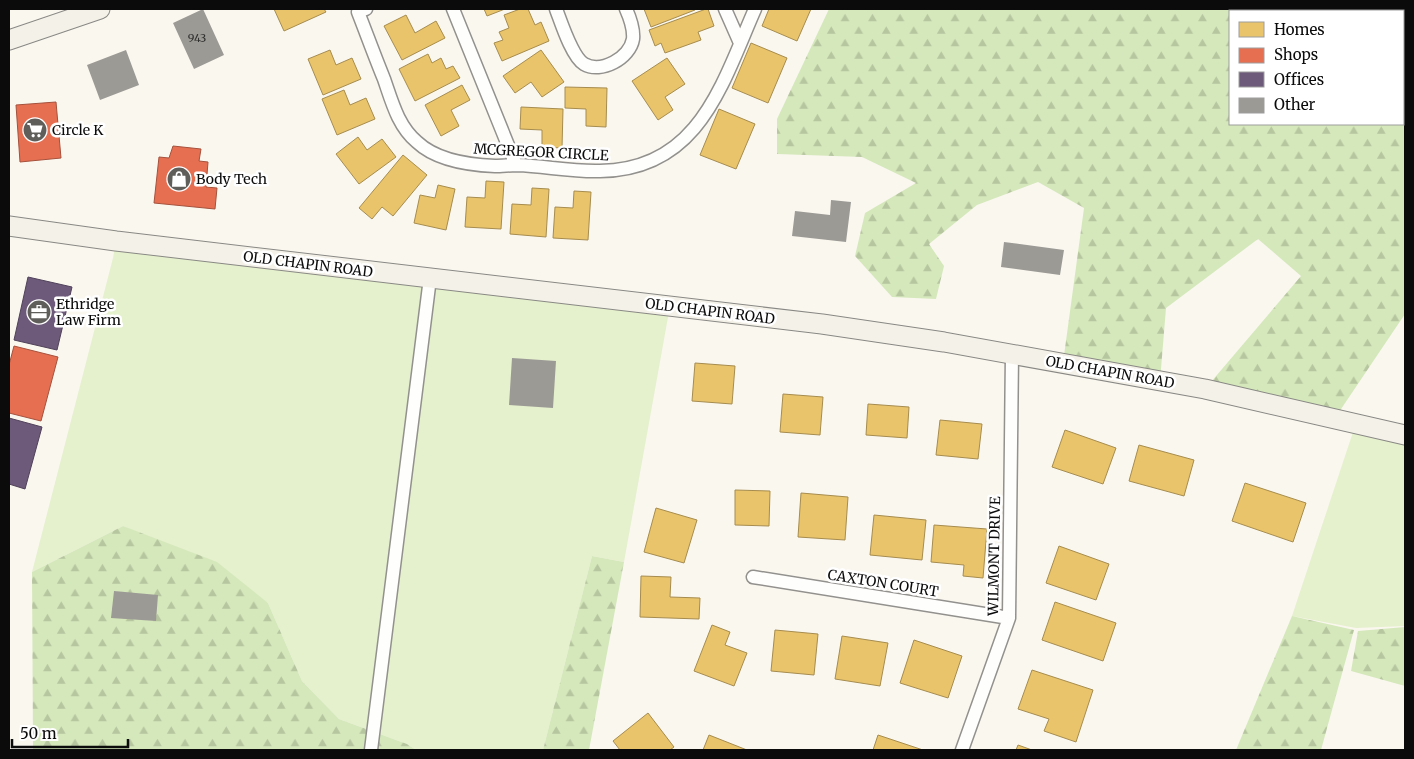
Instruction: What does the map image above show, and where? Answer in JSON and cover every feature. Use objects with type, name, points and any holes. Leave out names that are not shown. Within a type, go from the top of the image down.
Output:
[{"type":"street","points":[[9,40],[100,9]]},
{"type":"street","points":[[453,9],[516,165]]},
{"type":"street","points":[[556,9],[572,49],[584,64],[601,68],[622,59],[633,40],[626,9]]},
{"type":"street","points":[[725,9],[740,43]]},
{"type":"street","name":"MCGREGOR CIRCLE","points":[[362,10],[400,121],[417,143],[429,151],[456,161],[483,166],[516,165],[598,172],[640,165],[666,153],[688,136],[706,114],[755,9]]},
{"type":"street","name":"OLD CHAPIN ROAD","points":[[9,226],[116,242],[822,324],[1012,354],[1205,389],[1405,435]]},
{"type":"street","points":[[371,750],[430,278]]},
{"type":"street","name":"WILMONT DRIVE","points":[[962,750],[1009,618],[1012,354]]},
{"type":"street","name":"CAXTON COURT","points":[[753,577],[1009,618]]},
{"type":"green space","points":[[829,9],[1405,9],[1405,314],[1335,418],[1205,389],[1301,276],[1258,239],[1166,308],[1160,381],[1063,363],[1084,208],[1038,182],[977,205],[929,244],[944,266],[936,299],[892,297],[855,256],[865,213],[916,183],[862,157],[777,154],[777,119]]},
{"type":"green space","points":[[116,241],[670,306],[624,562],[592,556],[543,750],[416,750],[407,744],[339,719],[302,681],[268,603],[123,526],[32,572]]},
{"type":"green space","points":[[1356,423],[1405,435],[1405,626],[1356,628],[1292,616]]},
{"type":"green space","points":[[123,526],[217,562],[268,603],[302,681],[339,719],[407,744],[416,750],[33,750],[32,572]]},
{"type":"green space","points":[[592,556],[624,562],[589,750],[543,750]]},
{"type":"green space","points":[[1292,616],[1354,630],[1321,750],[1236,750]]},
{"type":"green space","points":[[1405,627],[1405,686],[1351,671],[1358,631]]},
{"type":"building: Homes","points":[[274,9],[324,9],[326,12],[284,31]]},
{"type":"building: Homes","points":[[484,9],[505,9],[487,16]]},
{"type":"building: Homes","points":[[520,9],[528,9],[535,25],[541,22],[549,41],[502,61],[494,43],[503,40],[499,32],[509,28],[504,15]]},
{"type":"building: Homes","points":[[644,9],[695,9],[695,10],[651,27]]},
{"type":"building: Homes","points":[[708,9],[714,26],[698,32],[701,40],[665,53],[661,43],[655,46],[649,30]]},
{"type":"building: Homes","points":[[769,9],[811,9],[797,41],[762,26]]},
{"type":"building: Homes","points":[[406,15],[415,33],[436,21],[445,38],[402,60],[384,26]]},
{"type":"building: Homes","points":[[751,43],[787,58],[768,103],[732,88]]},
{"type":"building: Homes","points":[[330,50],[336,65],[352,58],[361,79],[323,95],[308,59]]},
{"type":"building: Homes","points":[[541,50],[564,82],[542,97],[531,82],[515,93],[503,76]]},
{"type":"building: Homes","points":[[428,54],[432,63],[441,58],[446,69],[453,66],[460,78],[415,101],[399,69]]},
{"type":"building: Homes","points":[[667,58],[685,84],[665,97],[673,110],[658,120],[632,81]]},
{"type":"building: Homes","points":[[462,85],[470,100],[451,110],[459,126],[441,136],[425,105]]},
{"type":"building: Homes","points":[[565,87],[607,88],[606,127],[586,126],[586,109],[565,108]]},
{"type":"building: Homes","points":[[344,90],[350,105],[366,98],[375,119],[337,135],[322,99]]},
{"type":"building: Homes","points":[[521,107],[563,109],[562,148],[542,147],[542,130],[520,129]]},
{"type":"building: Homes","points":[[719,109],[755,124],[736,169],[700,155]]},
{"type":"building: Homes","points":[[358,137],[367,150],[382,139],[396,157],[359,184],[336,154]]},
{"type":"building: Homes","points":[[403,155],[427,175],[393,216],[382,207],[372,219],[359,208]]},
{"type":"building: Homes","points":[[486,181],[504,182],[501,229],[465,227],[467,197],[485,198]]},
{"type":"building: Homes","points":[[438,185],[455,189],[446,230],[414,223],[420,195],[435,198]]},
{"type":"building: Homes","points":[[532,188],[549,189],[546,237],[510,234],[512,204],[531,205]]},
{"type":"building: Homes","points":[[574,191],[591,192],[588,240],[553,238],[555,207],[573,208]]},
{"type":"building: Homes","points":[[695,363],[735,366],[732,404],[692,401]]},
{"type":"building: Homes","points":[[783,394],[823,397],[820,435],[780,432]]},
{"type":"building: Homes","points":[[868,404],[909,407],[907,438],[866,435]]},
{"type":"building: Homes","points":[[940,420],[982,424],[978,459],[936,455]]},
{"type":"building: Homes","points":[[1065,430],[1116,448],[1103,484],[1052,467]]},
{"type":"building: Homes","points":[[1139,445],[1194,460],[1184,496],[1129,481]]},
{"type":"building: Homes","points":[[1245,483],[1306,503],[1293,542],[1232,521]]},
{"type":"building: Homes","points":[[735,490],[770,491],[769,526],[735,525]]},
{"type":"building: Homes","points":[[801,493],[848,497],[845,540],[798,537]]},
{"type":"building: Homes","points":[[656,508],[697,520],[684,563],[644,552]]},
{"type":"building: Homes","points":[[874,515],[926,520],[922,560],[870,555]]},
{"type":"building: Homes","points":[[934,525],[987,529],[983,578],[963,576],[964,565],[931,562]]},
{"type":"building: Homes","points":[[1059,546],[1109,564],[1096,600],[1046,583]]},
{"type":"building: Homes","points":[[641,576],[671,577],[670,597],[700,598],[699,619],[640,617]]},
{"type":"building: Homes","points":[[1055,602],[1116,623],[1103,661],[1042,640]]},
{"type":"building: Homes","points":[[712,625],[730,632],[725,645],[747,653],[734,686],[694,671]]},
{"type":"building: Homes","points":[[775,630],[818,634],[814,675],[771,671]]},
{"type":"building: Homes","points":[[842,636],[888,643],[880,686],[835,679]]},
{"type":"building: Homes","points":[[914,640],[962,656],[948,698],[900,683]]},
{"type":"building: Homes","points":[[1032,670],[1093,690],[1076,742],[1044,731],[1049,719],[1018,709]]},
{"type":"building: Homes","points":[[648,713],[674,747],[670,750],[620,750],[613,741]]},
{"type":"building: Homes","points":[[709,735],[747,750],[703,750]]},
{"type":"building: Homes","points":[[878,735],[923,750],[873,750]]},
{"type":"building: Homes","points":[[1018,745],[1032,750],[1016,750]]},
{"type":"building: Shops","points":[[56,102],[61,158],[20,162],[16,105]]},
{"type":"building: Shops","points":[[173,146],[201,149],[199,161],[208,162],[206,187],[217,188],[215,209],[154,203],[159,157],[169,158]]},
{"type":"building: Shops","points":[[14,346],[58,357],[41,421],[9,413],[9,365]]},
{"type":"building: Offices","points":[[28,277],[72,287],[57,350],[14,340]]},
{"type":"building: Offices","points":[[9,418],[42,427],[25,489],[9,484]]},
{"type":"building: Other","points":[[203,9],[224,55],[194,69],[173,23]]},
{"type":"building: Other","points":[[126,50],[139,85],[100,100],[87,65]]},
{"type":"building: Other","points":[[831,200],[851,202],[846,242],[792,236],[795,211],[830,215]]},
{"type":"building: Other","points":[[1004,242],[1064,250],[1060,275],[1001,267]]},
{"type":"building: Other","points":[[512,358],[556,361],[553,408],[509,405]]},
{"type":"building: Other","points":[[114,591],[158,595],[156,621],[111,618]]},
{"type":"place","name":"Circle K","points":[[35,130]]},
{"type":"place","name":"Body Tech","points":[[179,179]]},
{"type":"place","name":"Ethridge Law Firm","points":[[39,312]]}]
